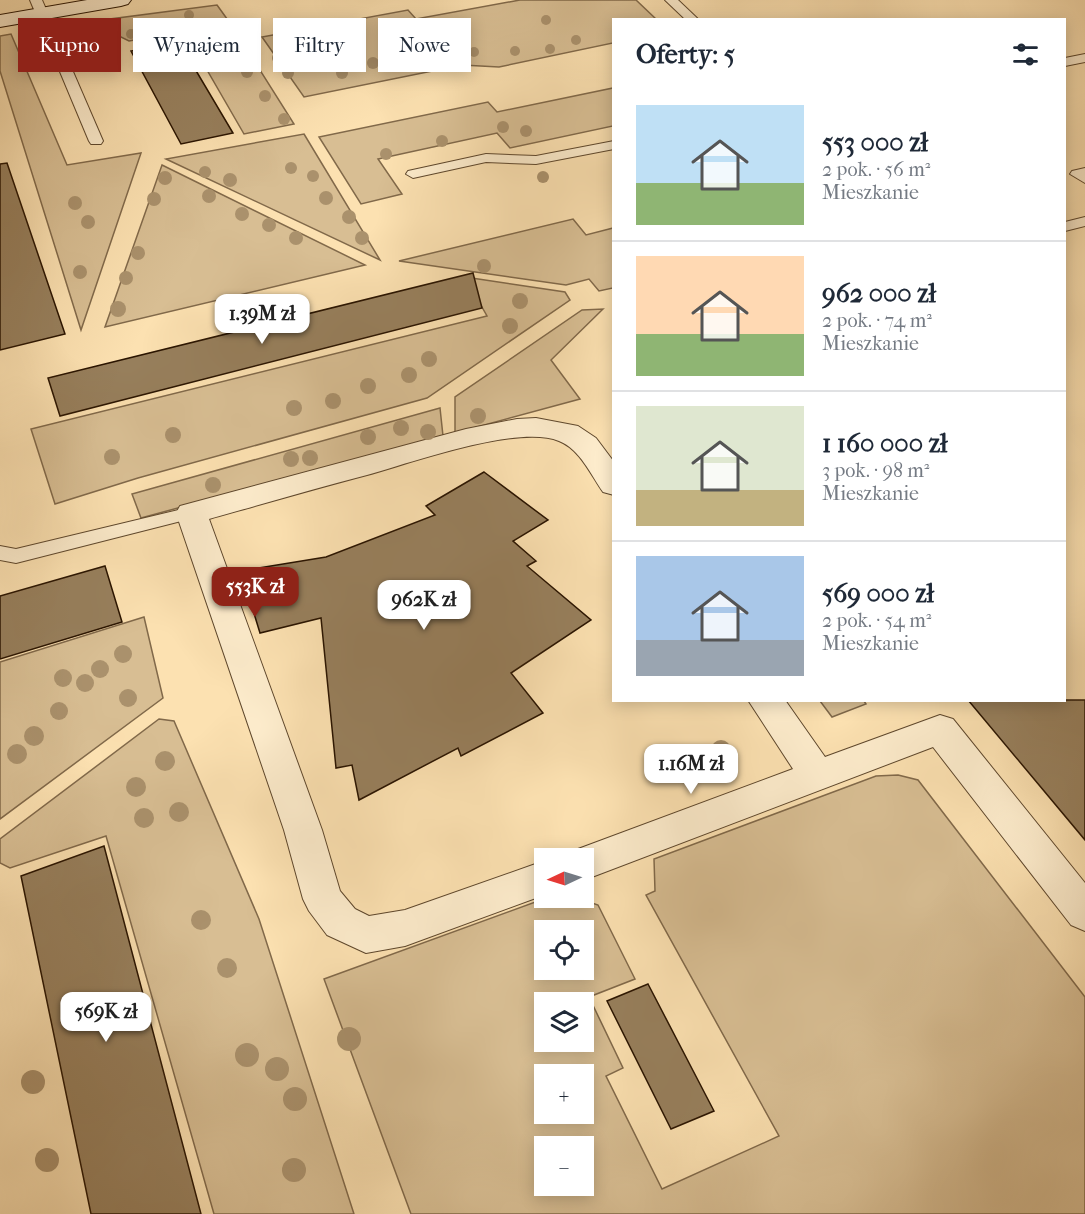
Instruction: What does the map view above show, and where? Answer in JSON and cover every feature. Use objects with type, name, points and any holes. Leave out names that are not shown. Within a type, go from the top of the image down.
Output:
[{"type":"street","points":[[0,21],[40,7],[121,0]]},
{"type":"street","points":[[534,882],[405,928],[366,935],[341,922],[323,899],[303,830],[191,513],[466,438],[517,428],[536,427],[568,433],[585,445],[612,482]]},
{"type":"street","points":[[766,702],[818,776]]},
{"type":"street","points":[[594,860],[940,729],[1085,913]]},
{"type":"lane","points":[[670,0],[691,18]]},
{"type":"lane","points":[[40,7],[96,141]]},
{"type":"lane","points":[[1066,62],[1085,58]]},
{"type":"lane","points":[[413,174],[486,158],[536,160],[612,145]]},
{"type":"lane","points":[[1085,172],[1077,174],[1085,179]]},
{"type":"lane","points":[[1066,227],[1085,221]]},
{"type":"lane","points":[[0,553],[16,556],[191,513]]},
{"type":"shaded area","points":[[520,0],[636,0],[655,18],[612,18],[612,43],[499,67],[471,65],[471,18],[421,18]]},
{"type":"shaded area","points":[[217,5],[226,18],[133,18],[133,40],[129,41],[121,37],[121,18],[118,18]]},
{"type":"shaded area","points":[[408,10],[415,18],[378,18],[378,72],[427,72],[304,97],[286,72],[366,72],[365,18]]},
{"type":"shaded area","points":[[11,34],[18,50],[18,72],[27,72],[67,165],[141,153],[81,330],[0,71],[0,36]]},
{"type":"shaded area","points":[[273,35],[273,53],[262,37]]},
{"type":"shaded area","points":[[208,72],[261,72],[294,124],[244,134]]},
{"type":"shaded area","points":[[612,88],[612,126],[510,148],[497,133],[378,159],[402,194],[361,204],[319,137],[488,102],[497,112]]},
{"type":"shaded area","points":[[304,134],[380,260],[166,159]]},
{"type":"shaded area","points":[[162,165],[365,265],[105,327]]},
{"type":"shaded area","points":[[573,219],[586,235],[612,228],[612,288],[599,291],[589,279],[566,285],[399,261]]},
{"type":"shaded area","points":[[465,277],[565,292],[570,300],[427,398],[138,478],[55,504],[31,429],[487,316]]},
{"type":"shaded area","points":[[603,309],[551,360],[580,399],[455,433],[455,397],[582,310]]},
{"type":"shaded area","points":[[440,408],[443,436],[141,518],[132,494]]},
{"type":"shaded area","points":[[144,617],[163,698],[0,819],[0,662]]},
{"type":"shaded area","points":[[821,702],[865,702],[866,704],[832,717]]},
{"type":"shaded area","points":[[159,719],[174,721],[259,919],[354,1214],[214,1214],[106,836],[10,868],[0,863],[0,839]]},
{"type":"shaded area","points":[[898,775],[918,780],[1085,997],[1085,1214],[411,1214],[324,979],[534,902],[534,908],[594,908],[594,904],[598,905],[635,979],[594,995],[594,992],[534,992],[534,1052],[594,1052],[594,1007],[623,1068],[606,1076],[662,1189],[779,1136],[646,895],[655,891],[654,859],[876,776]]},
{"type":"building","points":[[142,72],[197,72],[233,133],[181,144]]},
{"type":"building","points":[[7,163],[65,334],[0,350],[0,164]]},
{"type":"building","points":[[473,273],[482,308],[60,416],[48,378]]},
{"type":"building","points":[[484,472],[548,520],[513,541],[536,561],[527,566],[591,620],[511,673],[543,713],[461,756],[458,748],[359,800],[352,765],[336,768],[321,618],[260,633],[241,571],[326,557],[435,515],[426,506]]},
{"type":"building","points":[[105,566],[122,622],[0,659],[0,596]]},
{"type":"building","points":[[1085,700],[1085,840],[970,702]]},
{"type":"building","points":[[104,846],[201,1214],[91,1214],[21,876]]},
{"type":"building","points":[[648,984],[714,1111],[671,1129],[607,1001]]}]
